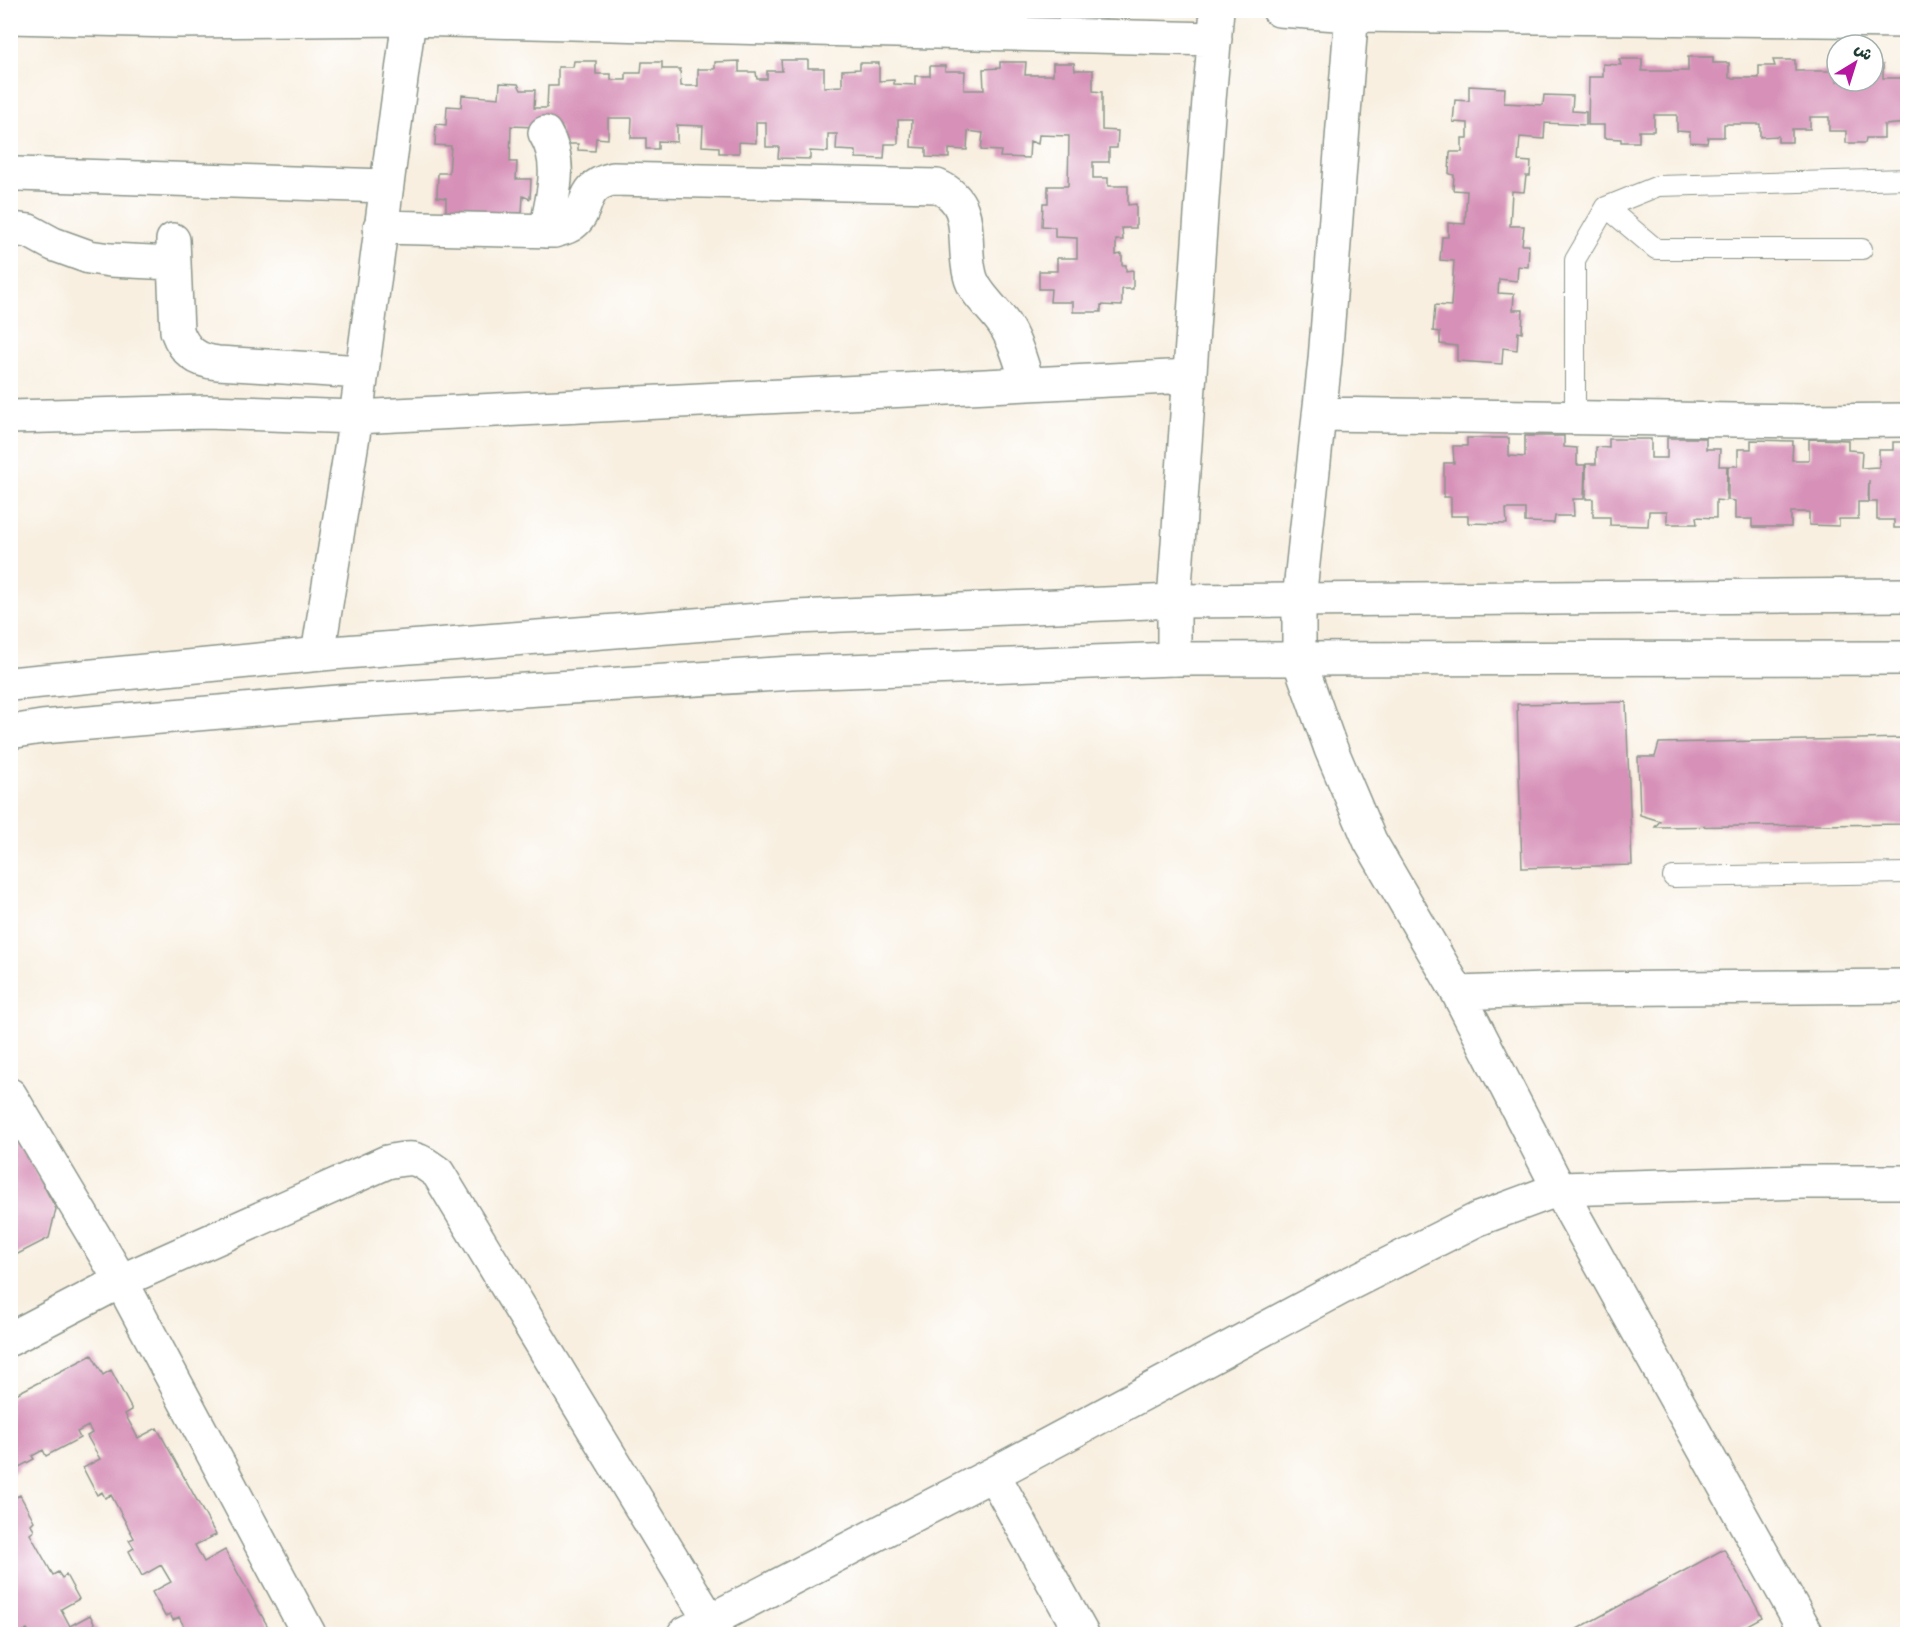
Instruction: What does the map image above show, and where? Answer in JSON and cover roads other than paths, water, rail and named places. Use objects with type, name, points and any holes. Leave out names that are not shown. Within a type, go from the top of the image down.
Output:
[{"type":"street","points":[[1279,10],[1908,21]]},
{"type":"street","points":[[1352,13],[1319,414],[1299,600],[1299,660],[1330,749],[1370,842],[1458,993],[1559,1189],[1807,1635]]},
{"type":"street","points":[[10,17],[174,21],[409,19],[1216,25],[1174,601],[1174,659]]},
{"type":"street","points":[[318,654],[356,417],[409,19]]},
{"type":"street","points":[[545,133],[551,143],[556,166],[546,231]]},
{"type":"street","points":[[17,174],[386,186]]},
{"type":"street","points":[[380,227],[554,231],[572,224],[579,216],[590,192],[597,185],[613,180],[937,186],[948,190],[962,207],[970,277],[991,309],[1004,322],[1014,341],[1028,384]]},
{"type":"street","points":[[10,229],[29,231],[53,244],[89,257],[110,260],[173,251],[177,330],[187,351],[196,358],[218,363],[362,372]]},
{"type":"street","points":[[10,417],[207,412],[356,417],[1190,376]]},
{"type":"street","points":[[1319,414],[1804,421],[1908,420]]},
{"type":"street","points":[[10,684],[318,654],[796,617],[1174,601],[1908,595]]},
{"type":"street","points":[[10,732],[42,727],[338,702],[792,673],[1174,659],[1908,658]]},
{"type":"street","points":[[1458,993],[1570,989],[1908,986]]},
{"type":"street","points":[[10,1095],[121,1281],[309,1635]]},
{"type":"street","points":[[10,1339],[121,1281],[387,1162],[411,1157],[438,1173],[704,1630],[1351,1283],[1478,1219],[1559,1189],[1802,1182],[1908,1182]]},
{"type":"street","points":[[993,1474],[1082,1635]]},
{"type":"lane","points":[[1575,418],[1575,260],[1606,207],[1658,186],[1908,179]]},
{"type":"lane","points":[[1606,207],[1656,249],[1862,249]]},
{"type":"lane","points":[[1674,877],[1908,873]]}]
